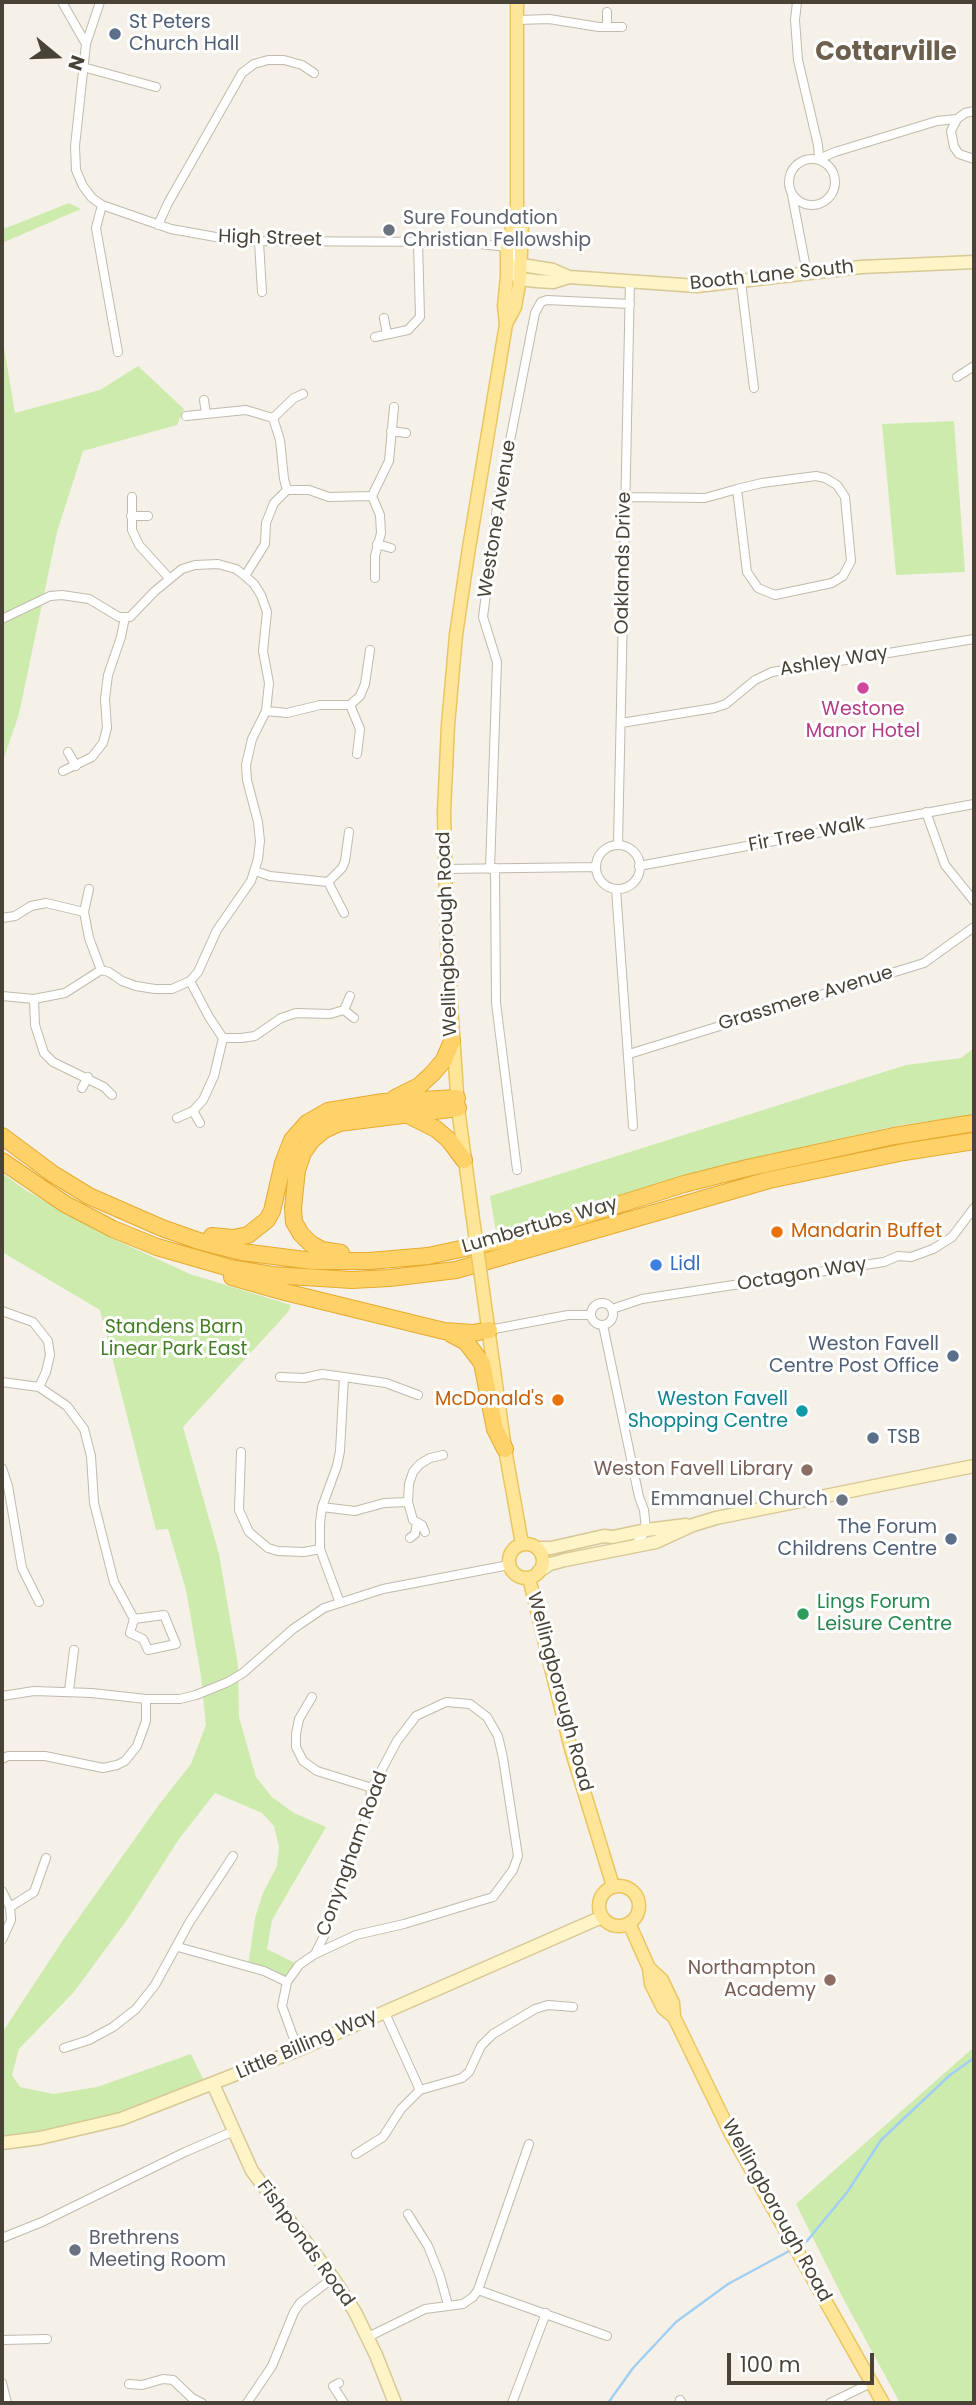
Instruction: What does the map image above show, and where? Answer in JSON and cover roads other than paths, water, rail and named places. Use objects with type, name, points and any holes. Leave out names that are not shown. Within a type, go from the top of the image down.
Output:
[{"type":"highway","points":[[383,1102],[419,1086],[444,1060],[452,1041]]},
{"type":"highway","points":[[162,1228],[185,1227],[210,1235],[233,1238],[248,1235],[260,1227],[272,1211],[283,1163],[292,1140],[307,1123],[328,1111],[383,1102],[458,1103]]},
{"type":"highway","points":[[428,1256],[336,1253],[322,1250],[301,1234],[294,1222],[293,1188],[303,1153],[312,1140],[324,1130],[339,1124],[407,1115],[458,1103]]},
{"type":"highway","points":[[407,1115],[436,1129],[449,1140],[464,1160]]},
{"type":"highway","name":"Lumbertubs Way","points":[[2,1136],[53,1174],[89,1196],[199,1241],[242,1252],[313,1261],[369,1262],[428,1256],[512,1238],[684,1184],[747,1168],[856,1143],[974,1123]]},
{"type":"highway","name":"Lumbertubs Way","points":[[7,1165],[65,1204],[113,1229],[157,1247],[194,1259],[272,1275],[352,1280],[456,1270],[769,1180],[904,1152],[974,1141]]},
{"type":"highway","points":[[2,1155],[7,1165]]},
{"type":"highway","points":[[157,1247],[208,1270],[444,1331],[472,1333],[489,1330]]},
{"type":"highway","points":[[444,1331],[466,1342],[482,1363],[495,1429],[505,1449]]},
{"type":"main road","name":"Wellingborough Road","points":[[517,2],[517,209],[507,247],[508,269],[504,306],[506,324],[456,635],[444,812],[452,1041],[464,1160],[505,1449],[523,1544]]},
{"type":"main road","name":"Wellingborough Road","points":[[506,324],[515,307],[522,265],[522,224],[517,209]]},
{"type":"main road","points":[[523,1544],[537,1548],[542,1559],[534,1575],[516,1574],[509,1565],[510,1554],[523,1544]]},
{"type":"main road","name":"Wellingborough Road","points":[[534,1575],[571,1749],[613,1886]]},
{"type":"main road","points":[[613,1886],[627,1887],[637,1897],[637,1914],[629,1923],[615,1926],[602,1917],[599,1912],[600,1899],[607,1889],[613,1886]]},
{"type":"main road","name":"Wellingborough Road","points":[[629,1923],[662,2006],[674,2017],[730,2132],[883,2403]]},
{"type":"street","points":[[62,2],[86,44]]},
{"type":"street","points":[[100,2],[86,44],[75,146],[76,170],[83,186],[92,198],[102,205],[96,228],[118,352]]},
{"type":"street","points":[[792,195],[807,205],[815,205],[828,199],[833,192],[834,176],[828,165],[819,159],[798,60],[795,20],[797,2]]},
{"type":"street","points":[[607,12],[607,27]]},
{"type":"street","points":[[518,20],[550,19],[622,27]]},
{"type":"street","points":[[158,225],[242,73],[254,64],[268,60],[293,63],[314,73]]},
{"type":"street","points":[[83,67],[156,87]]},
{"type":"street","points":[[974,111],[957,119],[951,131],[954,147],[960,154],[974,159]]},
{"type":"street","points":[[807,273],[788,180],[793,167],[808,159],[819,159],[937,121],[957,119]]},
{"type":"street","name":"High Street","points":[[102,205],[158,225],[217,238],[259,242],[418,240],[507,247]]},
{"type":"street","points":[[375,337],[408,330],[420,317],[418,240]]},
{"type":"street","points":[[259,242],[262,292]]},
{"type":"street","points":[[507,247],[522,265]]},
{"type":"street","name":"Booth Lane South","points":[[508,269],[522,265],[553,270],[569,277],[697,286],[906,264],[974,262]]},
{"type":"street","points":[[508,269],[520,279]]},
{"type":"street","name":"Booth Lane South","points":[[520,279],[552,282],[569,277]]},
{"type":"street","name":"Oaklands Drive","points":[[618,845],[631,281]]},
{"type":"street","points":[[741,282],[754,388]]},
{"type":"street","name":"Westone Avenue","points":[[517,1170],[496,1003],[492,868],[498,662],[483,617],[497,507],[535,313],[541,302],[547,300],[630,304]]},
{"type":"street","points":[[384,318],[387,334]]},
{"type":"street","points":[[957,377],[974,366]]},
{"type":"street","points":[[273,418],[294,398],[303,394]]},
{"type":"street","points":[[204,400],[206,414]]},
{"type":"street","points":[[375,578],[380,515],[372,496],[389,461],[394,407]]},
{"type":"street","points":[[186,416],[246,410],[273,418]]},
{"type":"street","points":[[273,418],[280,440],[287,490]]},
{"type":"street","points":[[391,431],[406,433]]},
{"type":"street","points":[[626,497],[705,498],[737,489],[762,483],[816,476],[825,478],[837,485],[845,497],[851,561],[843,576],[832,583],[775,595],[758,588],[747,572],[737,489]]},
{"type":"street","points":[[245,576],[265,544],[266,523],[274,503],[287,490],[309,490],[329,497],[372,496]]},
{"type":"street","points":[[132,497],[132,530],[139,545],[169,578]]},
{"type":"street","points":[[131,516],[148,516]]},
{"type":"street","points":[[377,544],[391,548]]},
{"type":"street","points":[[2,619],[50,596],[62,595],[89,599],[114,615],[125,617],[135,612],[169,578],[182,569],[208,563],[236,569],[254,584],[267,612],[263,651],[269,684],[266,711],[252,739],[246,765],[260,841],[255,872],[217,930],[198,972],[190,981],[172,989],[136,986],[121,981],[109,972],[101,971],[65,993],[34,999],[2,996]]},
{"type":"street","points":[[63,771],[92,757],[103,743],[107,728],[105,699],[108,675],[125,617]]},
{"type":"street","name":"Ashley Way","points":[[621,723],[714,708],[726,704],[755,680],[772,673],[974,639]]},
{"type":"street","points":[[266,711],[287,713],[320,705],[350,705],[360,696],[365,684],[370,650]]},
{"type":"street","points":[[350,705],[360,729],[357,754]]},
{"type":"street","points":[[68,752],[76,766]]},
{"type":"street","name":"Fir Tree Walk","points":[[639,866],[974,804]]},
{"type":"street","points":[[926,812],[945,865],[974,901]]},
{"type":"street","points":[[328,882],[345,861],[349,832]]},
{"type":"street","points":[[618,845],[632,850],[639,866],[635,880],[629,886],[616,889],[604,884],[596,867],[600,853],[606,848],[618,845]]},
{"type":"street","points":[[445,869],[596,867]]},
{"type":"street","points":[[255,872],[328,882]]},
{"type":"street","points":[[328,882],[344,913]]},
{"type":"street","points":[[89,889],[84,912],[89,938],[101,971]]},
{"type":"street","points":[[616,889],[633,1126]]},
{"type":"street","points":[[2,918],[15,916],[31,906],[46,903],[84,912]]},
{"type":"street","name":"Grassmere Avenue","points":[[629,1054],[924,963],[974,927]]},
{"type":"street","points":[[177,1118],[193,1111],[203,1100],[214,1076],[223,1038],[190,981]]},
{"type":"street","points":[[344,1010],[350,996]]},
{"type":"street","points":[[34,999],[35,1025],[44,1053],[53,1062],[88,1077],[112,1095]]},
{"type":"street","points":[[223,1038],[255,1036],[281,1018],[296,1013],[330,1014],[344,1010]]},
{"type":"street","points":[[344,1010],[354,1018]]},
{"type":"street","points":[[82,1088],[88,1077]]},
{"type":"street","points":[[193,1111],[200,1123]]},
{"type":"street","name":"Octagon Way","points":[[612,1309],[642,1299],[884,1262],[898,1256],[911,1257],[933,1249],[952,1237],[974,1208]]},
{"type":"street","points":[[600,1303],[607,1304],[612,1309],[612,1318],[603,1325],[596,1324],[590,1315],[592,1308],[600,1303]]},
{"type":"street","points":[[2,1311],[33,1322],[48,1341],[50,1355],[39,1387]]},
{"type":"street","points":[[489,1330],[568,1315],[590,1315]]},
{"type":"street","points":[[603,1325],[644,1510],[646,1530],[634,1547]]},
{"type":"street","points":[[279,1377],[304,1378],[322,1374],[386,1383],[418,1395]]},
{"type":"street","points":[[340,1603],[320,1549],[320,1523],[322,1507],[340,1451],[344,1377]]},
{"type":"street","points":[[2,1382],[39,1387],[67,1406],[84,1429],[90,1444],[94,1503],[114,1582],[134,1619],[130,1633],[143,1639],[148,1650],[176,1644],[164,1615],[134,1619]]},
{"type":"street","points":[[241,1452],[239,1510],[249,1532],[268,1548],[278,1551],[304,1552],[320,1549]]},
{"type":"street","points":[[425,1532],[422,1525],[413,1520],[408,1502],[409,1484],[413,1472],[420,1464],[443,1455]]},
{"type":"street","points":[[537,1548],[551,1549],[646,1530],[693,1525],[974,1466]]},
{"type":"street","points":[[2,1468],[8,1486],[22,1568],[39,1602]]},
{"type":"street","points":[[322,1507],[355,1511],[384,1503],[408,1502]]},
{"type":"street","points":[[410,1538],[415,1534],[417,1523]]},
{"type":"street","points":[[534,1575],[554,1563],[656,1542],[693,1525]]},
{"type":"street","points":[[2,1696],[34,1691],[69,1691],[146,1699],[180,1699],[228,1682],[243,1673],[308,1618],[324,1608],[383,1590],[509,1565]]},
{"type":"street","points":[[69,1691],[74,1650]]},
{"type":"street","points":[[312,1697],[299,1719],[296,1734],[296,1747],[303,1761],[317,1771],[372,1788]]},
{"type":"street","points":[[2,1759],[8,1756],[45,1756],[103,1768],[117,1765],[137,1746],[146,1721],[146,1699]]},
{"type":"street","name":"Conyngham Road","points":[[287,1982],[299,1965],[315,1954],[356,1935],[404,1924],[493,1897],[513,1870],[518,1856],[498,1736],[487,1717],[470,1704],[446,1702],[416,1716],[397,1741],[372,1788],[362,1833],[334,1897],[324,1936],[315,1954]]},
{"type":"street","points":[[64,2048],[89,2040],[113,2027],[136,2009],[155,1985],[190,1923],[233,1856]]},
{"type":"street","points":[[10,1907],[34,1892],[46,1858]]},
{"type":"street","points":[[2,1891],[10,1907],[10,1920],[2,1940]]},
{"type":"street","name":"Little Billing Way","points":[[2,2143],[40,2138],[121,2119],[214,2084],[385,2013],[602,1917]]},
{"type":"street","points":[[178,1947],[264,1971],[287,1982],[282,2006],[298,2050]]},
{"type":"street","points":[[356,2154],[383,2137],[408,2099],[420,2090],[463,2078],[481,2046],[493,2034],[535,2009],[548,2005],[573,2007]]},
{"type":"street","points":[[385,2013],[420,2090]]},
{"type":"street","name":"Fishponds Road","points":[[214,2084],[258,2180],[333,2278],[368,2336],[395,2403]]},
{"type":"street","points":[[2,2238],[42,2222],[234,2131]]},
{"type":"street","points":[[368,2336],[425,2309],[463,2304],[478,2290],[528,2144]]},
{"type":"street","points":[[408,2214],[428,2246],[440,2276],[447,2305]]},
{"type":"street","points":[[247,2403],[272,2366],[300,2303],[333,2278]]},
{"type":"street","points":[[478,2290],[607,2336]]},
{"type":"street","points":[[512,2403],[546,2313]]},
{"type":"street","points":[[2,2340],[47,2339]]},
{"type":"street","points":[[129,2384],[142,2385],[163,2379],[173,2381],[202,2403]]},
{"type":"street","points":[[2,2383],[7,2403]]},
{"type":"street","points":[[339,2383],[333,2386],[344,2403]]},
{"type":"street","points":[[830,2403],[871,2383]]},
{"type":"waterway","points":[[799,2245],[807,2241],[848,2191],[881,2140],[950,2075],[974,2058]]},
{"type":"waterway","points":[[608,2403],[633,2368],[676,2322],[728,2284],[791,2250]]},
{"type":"place","name":"St Peters Church Hall","points":[[115,34]]},
{"type":"place","name":"Sure Foundation Christian Fellowship","points":[[389,230]]},
{"type":"place","name":"Westone Manor Hotel","points":[[863,688]]},
{"type":"place","name":"Mandarin Buffet","points":[[777,1232]]},
{"type":"place","name":"Lidl","points":[[656,1265]]},
{"type":"place","name":"Weston Favell Centre Post Office","points":[[953,1356]]},
{"type":"place","name":"McDonald's","points":[[558,1400]]},
{"type":"place","name":"Weston Favell Shopping Centre","points":[[802,1411]]},
{"type":"place","name":"TSB","points":[[873,1438]]},
{"type":"place","name":"Weston Favell Library","points":[[807,1470]]},
{"type":"place","name":"Emmanuel Church","points":[[842,1500]]},
{"type":"place","name":"The Forum Childrens Centre","points":[[951,1539]]},
{"type":"place","name":"Lings Forum Leisure Centre","points":[[803,1614]]},
{"type":"place","name":"Northampton Academy","points":[[830,1980]]},
{"type":"place","name":"Brethrens Meeting Room","points":[[75,2250]]},
{"type":"district","name":"Cottarville","points":[[886,53]]},
{"type":"park label","name":"Standens Barn Linear Park East","points":[[174,1339]]}]
